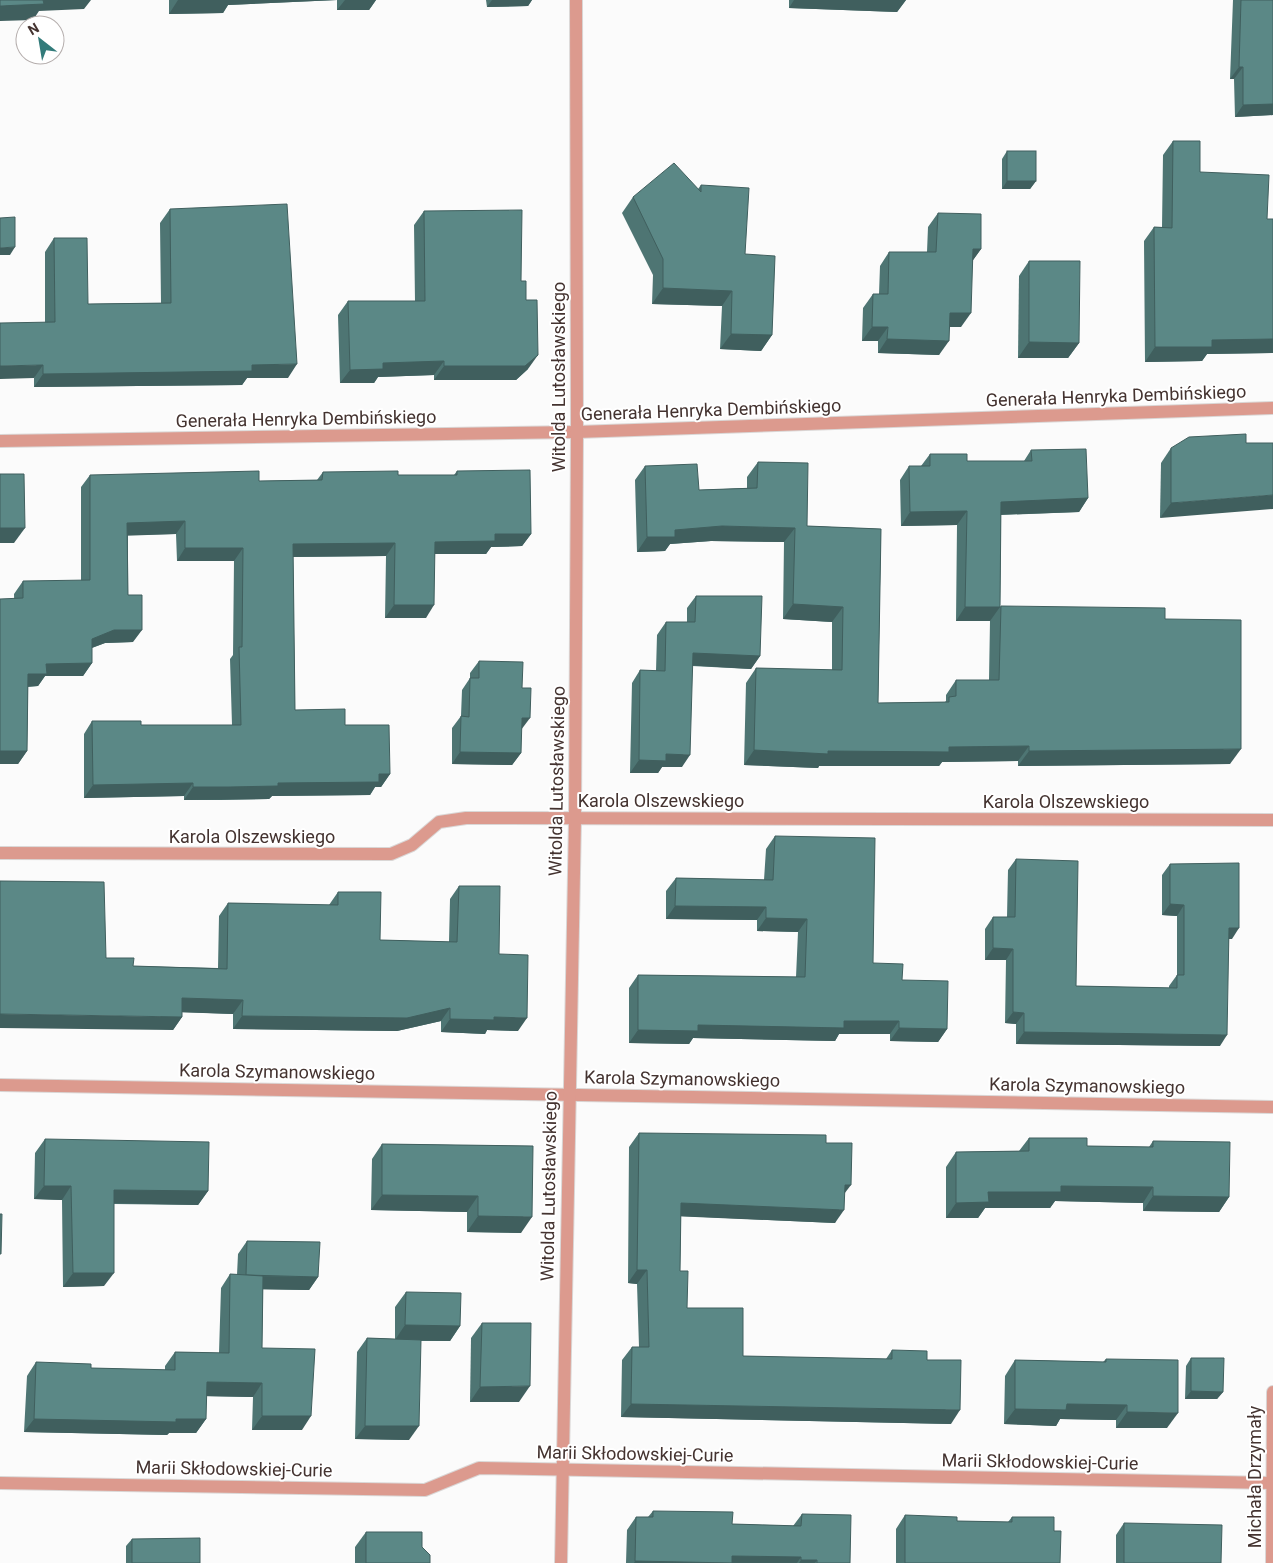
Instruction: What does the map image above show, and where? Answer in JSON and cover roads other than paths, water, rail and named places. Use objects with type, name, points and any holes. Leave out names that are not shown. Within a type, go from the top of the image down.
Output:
[{"type":"street","name":"Witolda Lutosławskiego","points":[[561,1563],[568,1094],[575,819],[577,432],[576,0]]},
{"type":"street","name":"Generała Henryka Dembińskiego","points":[[0,441],[577,432],[1273,408]]},
{"type":"street","name":"Karola Olszewskiego","points":[[0,853],[391,854],[412,845],[439,822],[466,818],[1273,820]]},
{"type":"street","name":"Karola Szymanowskiego","points":[[0,1084],[1273,1107]]},
{"type":"street","name":"Michała Drzymały","points":[[1272,1563],[1273,1392]]},
{"type":"street","name":"Marii Skłodowskiej-Curie","points":[[0,1483],[425,1490],[479,1468],[1273,1483]]}]
